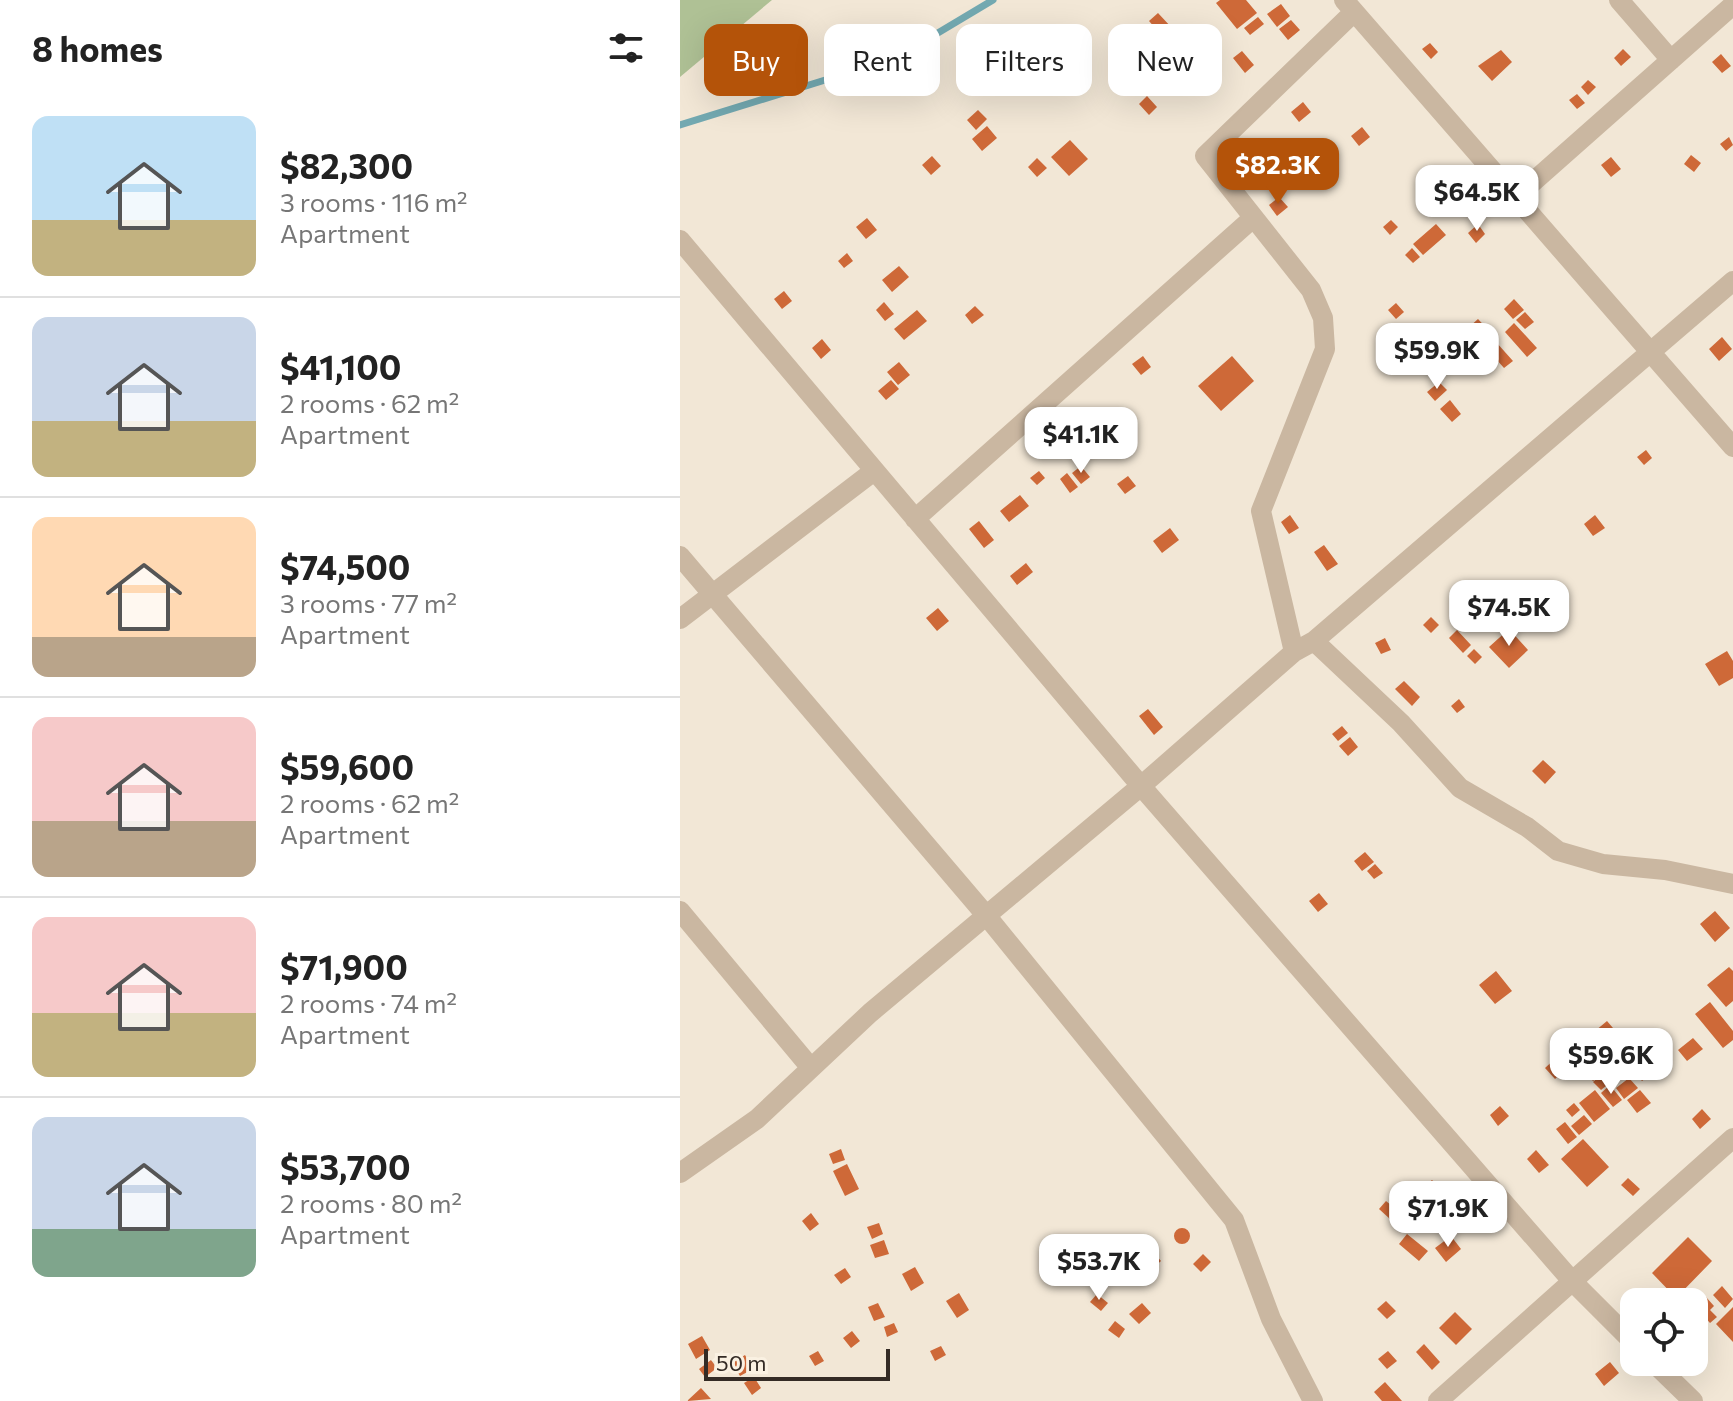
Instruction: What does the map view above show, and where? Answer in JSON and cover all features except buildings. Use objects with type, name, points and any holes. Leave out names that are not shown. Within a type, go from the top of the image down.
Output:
[{"type":"street","points":[[1619,0],[1671,60]]},
{"type":"street","points":[[1516,197],[1733,5]]},
{"type":"street","points":[[1294,652],[1261,511],[1325,349],[1323,318],[1311,290],[1205,156],[1349,6],[1733,447]]},
{"type":"street","points":[[915,519],[1253,218]]},
{"type":"street","points":[[680,240],[1141,786],[1572,1281],[1620,1329]]},
{"type":"street","points":[[680,1173],[757,1119],[985,914],[1141,786],[1294,652],[1314,641],[1733,281]]},
{"type":"street","points":[[680,619],[874,471]]},
{"type":"street","points":[[680,556],[985,914],[1234,1220],[1271,1319],[1313,1401]]},
{"type":"street","points":[[1314,641],[1401,723],[1460,788],[1527,827],[1558,851],[1603,864],[1665,870],[1733,884]]},
{"type":"street","points":[[680,911],[811,1068]]},
{"type":"street","points":[[1438,1401],[1731,1143]]},
{"type":"street","points":[[1667,1376],[1693,1401]]},
{"type":"green space","points":[[680,0],[772,0],[743,24],[704,24],[704,57],[680,77]]},
{"type":"waterway","points":[[680,125],[896,58],[993,0]]}]
